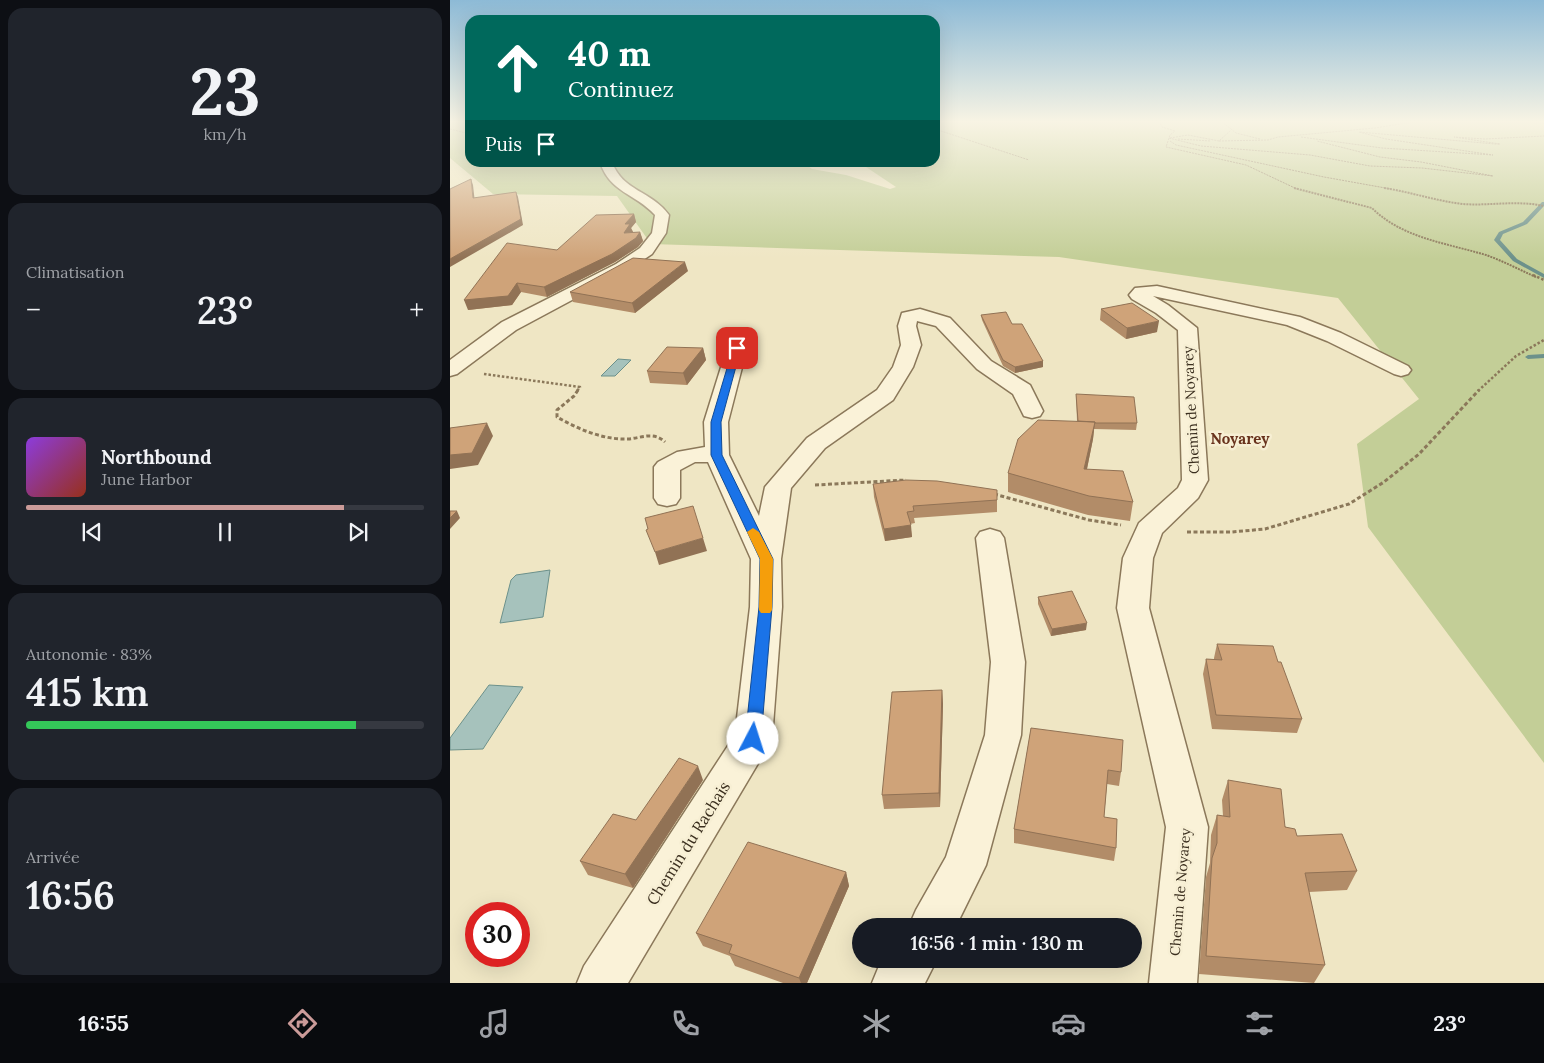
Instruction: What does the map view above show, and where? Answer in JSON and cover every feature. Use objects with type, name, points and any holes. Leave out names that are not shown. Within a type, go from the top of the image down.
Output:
[{"type":"street","points":[[450,370],[509,326],[622,267],[646,251],[659,233],[662,215],[647,200],[630,193],[613,180],[608,167]]},
{"type":"street","name":"Chemin de Noyarey","points":[[1173,983],[1187,827],[1133,608],[1138,558],[1149,529],[1189,492],[1194,480],[1187,328],[1162,309],[1138,295],[1141,292],[1158,292],[1188,300],[1257,312],[1293,322],[1334,337],[1401,370]]},
{"type":"street","name":"Chemin du Rachais","points":[[601,983],[753,739],[766,607],[766,559],[778,487],[816,443],[885,395],[903,367],[911,345],[907,326],[909,317],[920,315],[943,322],[984,365],[1022,390],[1032,411]]},
{"type":"street","points":[[737,348],[716,422],[716,455],[766,559]]},
{"type":"street","points":[[667,498],[667,467],[684,456],[716,455]]},
{"type":"street","points":[[936,918],[965,865],[1003,735],[1008,662],[990,538]]},
{"type":"street","points":[[896,983],[907,968]]},
{"type":"path","points":[[1250,167],[1297,188],[1372,208],[1381,217],[1410,234],[1488,256],[1544,280]]},
{"type":"path","points":[[1277,167],[1414,193],[1435,200],[1465,204],[1531,204],[1544,206]]},
{"type":"path","points":[[1393,167],[1422,168],[1493,176],[1446,167]]},
{"type":"path","points":[[1149,529],[1195,532],[1265,529],[1349,504],[1384,482],[1419,454],[1490,378],[1516,356],[1544,340]]},
{"type":"green space","points":[[461,167],[809,167],[846,175],[890,189],[896,187],[866,167],[1544,167],[1544,763],[1368,527],[1357,444],[1419,399],[1338,298],[1059,257],[651,244],[617,196],[493,194]]},
{"type":"water","points":[[618,359],[631,360],[615,376],[601,376]]},
{"type":"water","points":[[550,570],[543,617],[500,623],[511,580],[516,575]]},
{"type":"water","points":[[489,685],[523,687],[483,749],[450,750],[450,738]]},
{"type":"building","points":[[471,179],[473,198],[516,192],[521,219],[450,259],[450,189]]},
{"type":"building","points":[[634,214],[625,224],[630,224],[624,233],[640,232],[636,238],[612,254],[544,287],[517,283],[508,296],[464,300],[507,243],[557,250],[596,215]]},
{"type":"building","points":[[633,258],[685,262],[632,303],[570,292]]},
{"type":"building","points":[[1132,303],[1159,321],[1127,328],[1101,309]]},
{"type":"building","points":[[1006,312],[1012,324],[1022,324],[1043,361],[1015,367],[1003,360],[981,315]]},
{"type":"building","points":[[667,347],[703,348],[683,373],[647,371]]},
{"type":"building","points":[[1076,394],[1134,397],[1137,423],[1078,421]]},
{"type":"building","points":[[1038,420],[1095,422],[1084,469],[1123,471],[1133,502],[1089,496],[1008,473],[1018,439]]},
{"type":"building","points":[[487,423],[472,453],[450,455],[450,428]]},
{"type":"building","points":[[906,480],[937,481],[997,490],[997,500],[913,506],[914,511],[907,512],[911,525],[884,529],[873,484]]},
{"type":"building","points":[[693,506],[703,538],[655,552],[646,530],[648,529],[645,518]]},
{"type":"building","points":[[450,511],[457,511],[450,518]]},
{"type":"building","points":[[1072,591],[1087,623],[1052,629],[1038,597]]},
{"type":"building","points":[[1217,644],[1273,646],[1278,662],[1281,662],[1302,719],[1216,715],[1206,659],[1222,660]]},
{"type":"building","points":[[942,690],[939,793],[882,795],[892,692]]},
{"type":"building","points":[[1031,728],[1123,740],[1121,772],[1108,770],[1104,817],[1117,819],[1116,848],[1014,829]]},
{"type":"building","points":[[679,758],[698,766],[625,874],[580,861],[613,814],[636,820]]},
{"type":"building","points":[[1228,780],[1281,789],[1285,827],[1295,829],[1297,836],[1342,834],[1357,871],[1305,873],[1325,965],[1206,956],[1212,858],[1217,843],[1217,815],[1230,817]]},
{"type":"building","points":[[748,842],[846,872],[799,978],[729,953],[732,945],[696,933]]},
{"type":"waterway","points":[[1544,203],[1525,223],[1501,233],[1497,240],[1515,260],[1544,276]]},
{"type":"waterway","points":[[1528,357],[1544,356]]},
{"type":"slow traffic","points":[[753,532],[766,559],[765,610]]},
{"type":"district","name":"Noyarey","points":[[1240,438]]},
{"type":"route","points":[[737,348],[716,422],[716,455],[766,559],[766,607],[753,739]]}]
